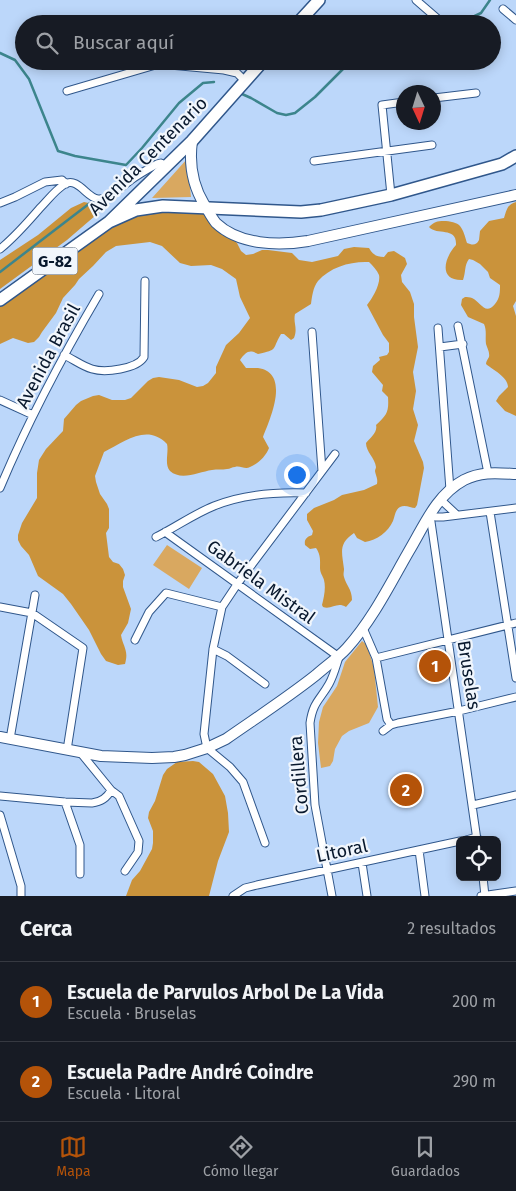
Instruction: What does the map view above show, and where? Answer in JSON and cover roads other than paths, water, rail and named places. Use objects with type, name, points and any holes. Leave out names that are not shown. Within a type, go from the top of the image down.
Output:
[{"type":"main road","points":[[306,15],[319,0]]},
{"type":"main road","name":"Avenida Centenario","points":[[0,300],[109,222],[192,141],[255,70]]},
{"type":"main road","points":[[109,222],[136,210],[173,206],[308,212],[321,210],[391,195],[502,164],[516,156]]},
{"type":"street","points":[[416,0],[433,15]]},
{"type":"street","points":[[504,9],[516,20]]},
{"type":"street","points":[[67,91],[139,70]]},
{"type":"street","points":[[224,70],[237,73],[245,81]]},
{"type":"street","points":[[441,97],[476,93]]},
{"type":"street","points":[[391,195],[382,105],[396,103]]},
{"type":"street","points":[[192,141],[192,174],[197,191],[209,214],[217,223],[233,234],[259,242],[283,244],[308,241],[516,195]]},
{"type":"street","points":[[314,161],[432,146]]},
{"type":"street","points":[[0,249],[14,238],[56,191],[66,184],[74,184],[93,197],[101,198],[117,192],[131,180],[157,164],[161,163],[166,166]]},
{"type":"street","points":[[0,203],[51,180],[62,180],[66,184]]},
{"type":"street","points":[[64,355],[89,368],[99,370],[129,367],[141,361],[144,357],[145,282]]},
{"type":"street","name":"Avenida Brasil","points":[[0,488],[33,415],[64,355],[99,294]]},
{"type":"street","points":[[458,326],[488,473]]},
{"type":"street","points":[[438,328],[450,490]]},
{"type":"street","points":[[312,332],[322,471]]},
{"type":"street","points":[[440,347],[463,344]]},
{"type":"street","points":[[0,400],[33,415]]},
{"type":"street","points":[[265,843],[243,782],[230,767],[207,748],[204,734],[213,649],[222,608],[238,583],[335,454]]},
{"type":"street","points":[[35,595],[5,738],[101,756],[163,758],[185,755],[226,739],[286,698],[346,650],[375,610],[440,499],[450,490],[465,480],[488,473],[516,474]]},
{"type":"street","points":[[156,536],[214,506],[226,502],[253,495],[306,493]]},
{"type":"street","points":[[440,499],[457,516]]},
{"type":"street","points":[[430,515],[436,517],[457,516],[516,508]]},
{"type":"street","points":[[490,512],[516,678]]},
{"type":"street","name":"Bruselas","points":[[430,515],[477,836]]},
{"type":"street","name":"Gabriela Mistral","points":[[165,532],[339,656]]},
{"type":"street","points":[[135,640],[149,612],[166,593],[222,608]]},
{"type":"street","points":[[0,607],[32,613],[83,648],[67,750]]},
{"type":"street","points":[[376,658],[516,623]]},
{"type":"street","points":[[363,628],[376,658],[387,719],[391,725]]},
{"type":"street","points":[[213,649],[228,656],[265,684]]},
{"type":"street","name":"Cordillera","points":[[332,896],[315,805],[310,723],[315,704],[332,678],[339,656]]},
{"type":"street","points":[[383,732],[391,725],[398,723],[516,697]]},
{"type":"street","points":[[80,752],[111,790],[119,796],[139,841],[138,852],[124,871]]},
{"type":"street","points":[[0,796],[96,803],[104,799],[111,790]]},
{"type":"street","points":[[473,805],[516,795]]},
{"type":"street","points":[[65,802],[80,845],[80,874]]},
{"type":"street","points":[[0,815],[21,886],[21,896]]},
{"type":"street","name":"Litoral","points":[[232,896],[251,886],[456,842]]},
{"type":"street","points":[[419,850],[425,896]]},
{"type":"street","points":[[362,862],[367,896]]},
{"type":"street","points":[[483,881],[484,896],[516,891]]},
{"type":"waterway","points":[[477,15],[481,13],[490,0]]},
{"type":"waterway","points":[[0,53],[15,60]]},
{"type":"waterway","points":[[22,70],[29,79],[58,151],[126,165],[179,103],[203,83],[214,82]]},
{"type":"waterway","points":[[242,94],[277,113],[286,115],[295,113],[315,97],[342,70]]},
{"type":"waterway","points":[[0,272],[90,203]]},
{"type":"place","name":"Escuela de Parvulos Arbol De La Vida","points":[[435,666]]},
{"type":"place","name":"Escuela Padre André Coindre","points":[[406,790]]}]
